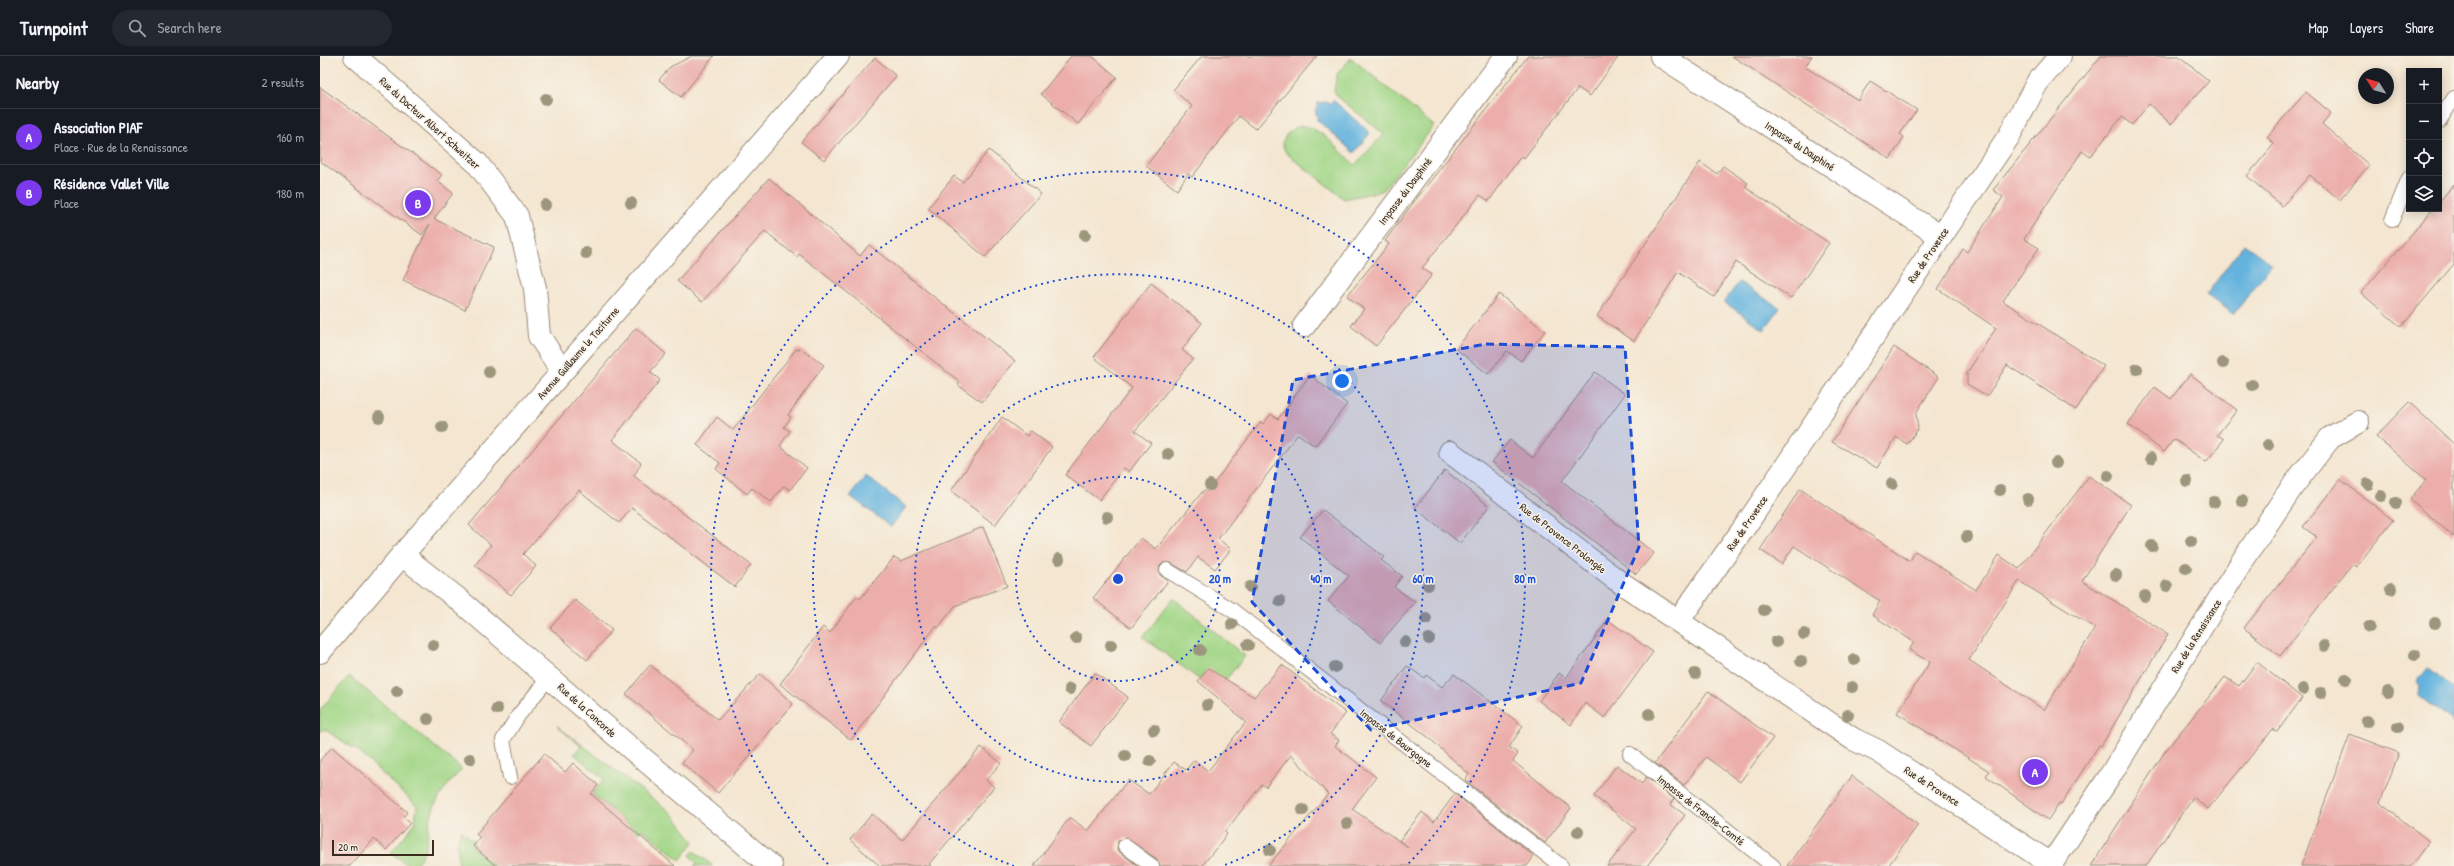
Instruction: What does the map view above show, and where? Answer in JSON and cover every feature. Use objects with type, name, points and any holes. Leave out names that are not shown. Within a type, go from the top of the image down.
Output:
[{"type":"street","name":"Rue du Docteur Albert Schweitzer","points":[[356,56],[477,163],[517,216],[535,288],[539,336],[562,371]]},
{"type":"street","name":"Avenue Guillaume le Taciturne","points":[[320,652],[402,555],[838,56]]},
{"type":"street","name":"Impasse du Dauphiné","points":[[1304,326],[1506,56]]},
{"type":"street","name":"Impasse du Dauphiné","points":[[1660,56],[1940,236]]},
{"type":"street","name":"Rue de Provence","points":[[2051,865],[1878,751],[1853,739],[1679,620],[1746,525],[2009,136],[2037,83],[2060,56]]},
{"type":"street","name":"Rue de la Renaissance","points":[[2051,865],[2108,779],[2243,560],[2292,487],[2330,438],[2358,422]]},
{"type":"street","name":"Rue de Provence Prolongée","points":[[1450,452],[1614,578],[1679,620]]},
{"type":"street","name":"Rue de la Concorde","points":[[402,555],[458,599],[550,676],[634,751],[771,866]]},
{"type":"lane","points":[[2442,116],[2454,98]]},
{"type":"lane","points":[[2392,220],[2406,185]]},
{"type":"lane","name":"Impasse de Bourgogne","points":[[1167,570],[1232,610],[1561,866]]},
{"type":"lane","points":[[510,777],[503,740],[518,716],[550,676]]},
{"type":"lane","name":"Impasse de Franche-Comté","points":[[1630,754],[1769,865]]},
{"type":"lane","points":[[1125,846],[1152,866]]},
{"type":"highlighted area","points":[[1486,344],[1625,347],[1639,547],[1581,683],[1371,730],[1252,602],[1293,380]]},
{"type":"green space","points":[[1351,58],[1434,126],[1382,191],[1344,199],[1286,153],[1282,143],[1290,131],[1299,126],[1308,127],[1329,139],[1355,165],[1384,134],[1339,98],[1334,91],[1337,74]]},
{"type":"green space","points":[[1173,598],[1245,656],[1216,692],[1143,637]]},
{"type":"green space","points":[[349,676],[462,769],[449,784],[434,807],[428,828],[426,845],[421,858],[415,866],[409,866],[391,853],[415,823],[417,806],[358,751],[324,729],[320,733],[320,710]]},
{"type":"green space","points":[[557,726],[673,814],[694,842],[680,860],[642,829],[639,833],[592,794],[604,779],[574,754],[581,746]]},
{"type":"green space","points":[[461,830],[474,842],[471,846],[494,866],[459,866],[457,842]]},
{"type":"green space","points":[[694,851],[713,866],[694,866],[697,863],[690,856]]},
{"type":"water","points":[[1333,100],[1370,133],[1354,153],[1316,119],[1318,118],[1315,111],[1318,103],[1326,102],[1330,104]]},
{"type":"water","points":[[2244,244],[2272,264],[2234,314],[2206,295]]},
{"type":"water","points":[[1739,282],[1780,308],[1764,330],[1724,302]]},
{"type":"water","points":[[866,476],[906,507],[891,527],[850,496]]},
{"type":"water","points":[[2428,668],[2454,689],[2454,723],[2419,696],[2420,687],[2417,682]]},
{"type":"building","points":[[692,56],[714,56],[681,97],[659,80],[670,67]]},
{"type":"building","points":[[1071,56],[1092,56],[1117,77],[1078,124],[1041,94]]},
{"type":"building","points":[[1202,56],[1317,56],[1256,129],[1239,116],[1192,177],[1188,174],[1177,190],[1146,166],[1192,106],[1173,90]]},
{"type":"building","points":[[1528,56],[1619,56],[1590,96],[1578,88],[1524,158],[1521,156],[1489,201],[1480,195],[1422,268],[1432,275],[1376,346],[1351,326],[1364,309],[1347,296],[1389,244],[1385,241],[1410,207]]},
{"type":"building","points":[[1732,56],[1812,56],[1805,67],[1858,100],[1870,81],[1917,110],[1900,134],[1904,137],[1890,159]]},
{"type":"building","points":[[2101,56],[2179,56],[2209,81],[2171,124],[2149,104],[2132,125],[2122,117],[2090,157],[2082,151],[2024,239],[2039,248],[2003,301],[2104,366],[2076,410],[2007,365],[1987,396],[1967,384],[1967,373],[1996,328],[1938,289],[1963,249],[1967,252],[2003,197],[1993,190]]},
{"type":"building","points":[[875,58],[896,76],[824,160],[801,142]]},
{"type":"building","points":[[320,87],[442,175],[437,181],[453,193],[434,219],[494,247],[465,310],[403,280],[430,224],[422,235],[320,161]]},
{"type":"building","points":[[2306,92],[2331,113],[2322,124],[2369,165],[2340,200],[2310,175],[2282,206],[2247,176],[2274,144],[2267,137]]},
{"type":"building","points":[[989,150],[1041,194],[985,257],[928,208],[954,176],[963,182]]},
{"type":"building","points":[[1700,162],[1717,174],[1723,166],[1748,183],[1745,187],[1829,243],[1791,298],[1736,262],[1714,297],[1678,272],[1634,341],[1597,316]]},
{"type":"building","points":[[769,178],[860,256],[869,245],[1015,361],[982,402],[958,385],[960,382],[799,254],[797,257],[765,231],[702,302],[677,281]]},
{"type":"building","points":[[2454,184],[2454,264],[2401,327],[2361,293],[2430,212],[2442,212],[2442,198]]},
{"type":"building","points":[[1151,283],[1202,323],[1182,350],[1193,359],[1135,431],[1151,443],[1129,472],[1124,468],[1099,500],[1065,475],[1132,388],[1094,357]]},
{"type":"building","points":[[1499,294],[1545,331],[1521,361],[1507,351],[1488,374],[1456,349]]},
{"type":"building","points":[[636,328],[666,354],[650,372],[660,380],[612,440],[641,463],[634,476],[751,565],[735,587],[632,508],[619,523],[579,490],[523,554],[536,566],[511,595],[475,565],[491,545],[469,525]]},
{"type":"building","points":[[1894,347],[1939,377],[1916,413],[1918,429],[1907,444],[1896,437],[1877,468],[1832,442]]},
{"type":"building","points":[[799,348],[824,365],[788,415],[791,417],[784,427],[790,431],[780,446],[807,468],[790,490],[784,486],[771,502],[752,488],[747,494],[716,469],[720,463],[697,445],[717,417],[733,430],[796,349],[798,350]]},
{"type":"building","points":[[1595,372],[1625,394],[1562,481],[1654,553],[1636,574],[1492,462],[1510,440],[1533,458]]},
{"type":"building","points":[[2190,374],[2237,410],[2217,435],[2224,439],[2206,462],[2174,439],[2164,452],[2128,424],[2155,387],[2171,399]]},
{"type":"building","points":[[1310,375],[1347,404],[1315,446],[1298,434],[1218,539],[1231,549],[1215,569],[1198,557],[1187,572],[1171,563],[1163,563],[1160,566],[1159,574],[1168,581],[1131,628],[1093,598],[1141,538],[1156,549],[1204,490],[1207,492],[1261,422],[1263,424],[1271,414],[1278,419]]},
{"type":"building","points":[[2409,402],[2454,444],[2454,537],[2410,499],[2426,480],[2376,436]]},
{"type":"building","points":[[1002,417],[1027,436],[1031,431],[1052,447],[995,525],[951,491]]},
{"type":"building","points":[[1445,470],[1489,506],[1460,543],[1415,508]]},
{"type":"building","points":[[2089,476],[2131,505],[2082,581],[2168,634],[2101,746],[2099,745],[2061,804],[2059,803],[2048,820],[1986,776],[1989,771],[1897,713],[1930,662],[1909,650],[1914,642],[1872,615],[1880,601],[1794,546],[1782,564],[1760,550],[1800,489],[1910,561],[1915,551],[1976,590],[1999,555],[2019,569]],"holes":[[[2019,581],[2095,628],[2044,710],[1969,660]]]},
{"type":"building","points":[[2340,479],[2393,520],[2356,567],[2352,564],[2280,656],[2244,628],[2317,537],[2303,527]]},
{"type":"building","points":[[1323,510],[1384,557],[1381,560],[1402,576],[1394,587],[1415,602],[1380,643],[1328,601],[1349,576],[1300,537]]},
{"type":"building","points":[[983,527],[1007,586],[955,606],[938,628],[936,626],[851,740],[780,684],[823,627],[830,633],[857,596],[860,599],[894,557],[901,561]]},
{"type":"building","points":[[575,600],[612,630],[587,660],[550,628]]},
{"type":"building","points":[[1608,620],[1653,652],[1605,718],[1585,703],[1571,725],[1539,701],[1559,673],[1566,678]]},
{"type":"building","points":[[2257,662],[2302,698],[2277,732],[2273,729],[2208,809],[2193,797],[2146,866],[2091,866],[2166,750],[2225,677],[2239,686]]},
{"type":"building","points":[[650,665],[718,720],[760,674],[793,704],[718,793],[682,763],[693,750],[626,694]]},
{"type":"building","points":[[1282,665],[1346,713],[1330,734],[1339,740],[1335,746],[1376,777],[1352,809],[1399,841],[1422,812],[1434,822],[1455,794],[1534,856],[1527,866],[1268,866],[1328,794],[1291,755],[1266,787],[1262,784],[1225,832],[1227,834],[1202,866],[1160,866],[1157,859],[1126,838],[1118,841],[1117,850],[1138,866],[1034,866],[1070,817],[1088,831],[1128,780],[1149,794],[1174,762],[1186,770],[1194,760],[1208,771],[1246,722],[1198,681],[1208,668],[1254,697]]},
{"type":"building","points":[[1407,666],[1424,678],[1426,675],[1442,687],[1454,674],[1523,726],[1509,747],[1518,754],[1513,761],[1571,808],[1545,843],[1465,780],[1469,774],[1428,737],[1381,701]]},
{"type":"building","points":[[1095,673],[1128,697],[1091,746],[1059,722]]},
{"type":"building","points":[[1708,691],[1773,738],[1740,782],[1706,757],[1684,785],[1655,763]]},
{"type":"building","points":[[2350,734],[2399,753],[2380,803],[2429,841],[2411,866],[2301,866]]},
{"type":"building","points":[[332,747],[407,812],[403,817],[410,823],[386,850],[374,839],[350,866],[320,866],[320,760]]},
{"type":"building","points":[[981,747],[1001,763],[986,780],[994,787],[929,864],[931,866],[880,866],[850,840],[872,814],[902,840]]},
{"type":"building","points":[[544,754],[565,772],[573,763],[598,785],[591,794],[675,866],[496,866],[473,846],[480,838],[476,834]]},
{"type":"building","points":[[1617,765],[1642,784],[1646,777],[1674,799],[1670,804],[1685,815],[1647,866],[1607,866],[1636,829],[1594,796]]},
{"type":"building","points":[[1852,776],[1918,825],[1888,866],[1787,866]]},
{"type":"place","name":"Résidence Vallet Ville","points":[[418,203]]},
{"type":"place","name":"Association PIAF","points":[[2035,772]]}]
